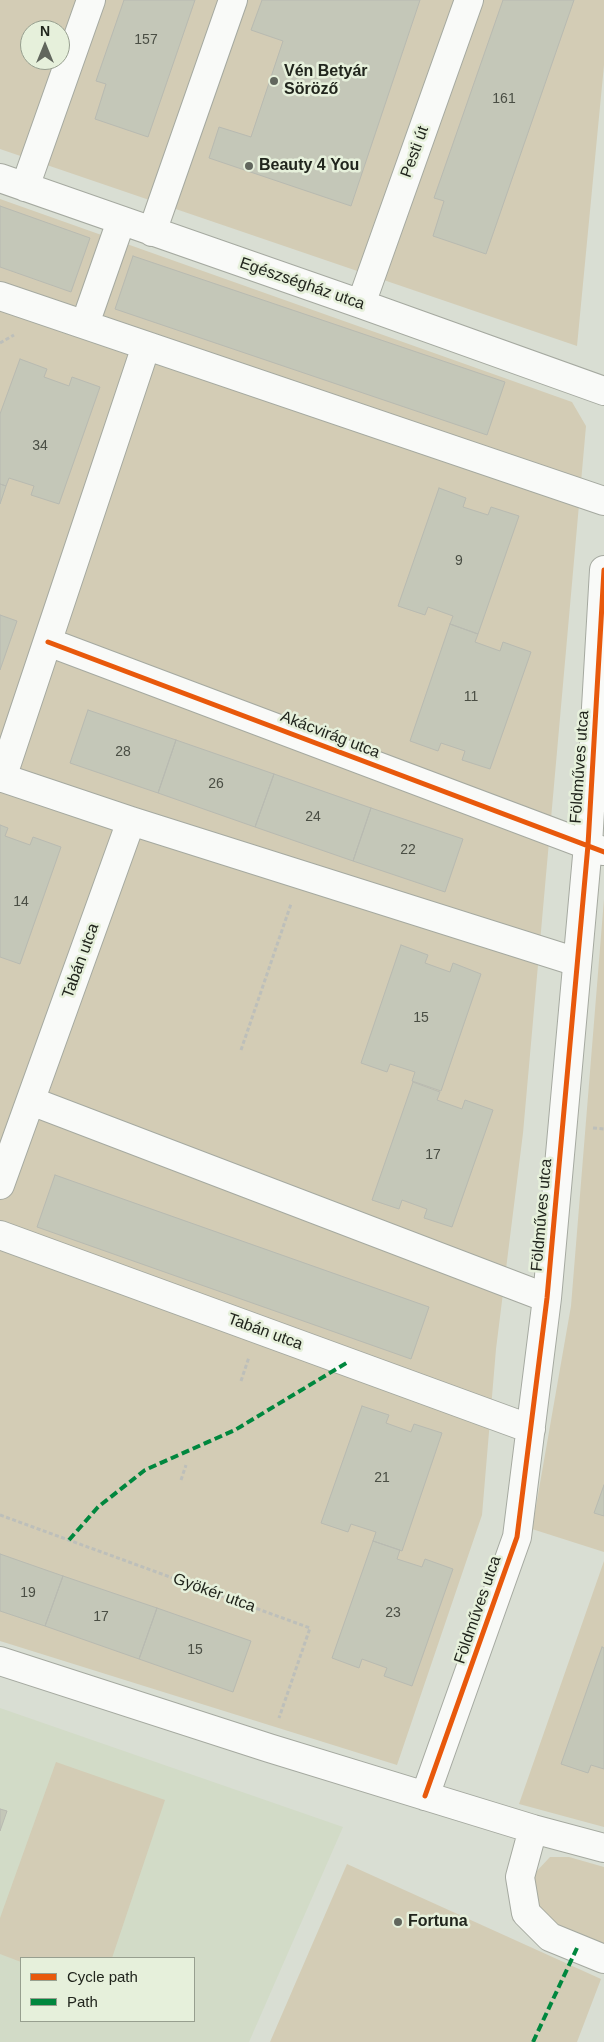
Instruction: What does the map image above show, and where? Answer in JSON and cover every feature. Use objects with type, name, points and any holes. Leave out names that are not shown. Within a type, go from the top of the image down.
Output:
[{"type":"street","points":[[12,182],[92,0]]},
{"type":"street","points":[[152,232],[233,0]]},
{"type":"street","name":"Pesti út","points":[[361,304],[469,0]]},
{"type":"street","name":"Egészségház utca","points":[[12,182],[604,391]]},
{"type":"street","points":[[85,324],[121,221]]},
{"type":"street","points":[[0,296],[604,501]]},
{"type":"street","points":[[146,346],[1,777],[131,821],[577,962]]},
{"type":"street","name":"Földműves utca","points":[[425,1796],[517,1537],[547,1298],[577,962],[596,848],[604,570]]},
{"type":"street","name":"Akácvirág utca","points":[[48,642],[596,848]]},
{"type":"street","name":"Tabán utca","points":[[0,1185],[131,821]]},
{"type":"street","points":[[31,1101],[547,1298]]},
{"type":"street","name":"Tabán utca","points":[[0,1235],[531,1429]]},
{"type":"street","points":[[0,1661],[269,1748],[533,1829],[604,1848]]},
{"type":"street","points":[[533,1829],[520,1877],[526,1913],[550,1937],[604,1958]]},
{"type":"path","points":[[0,343],[6,339]]},
{"type":"path","points":[[241,1050],[301,875]]},
{"type":"path","points":[[241,1381],[251,1350]]},
{"type":"path","points":[[181,1480],[186,1465]]},
{"type":"shaded area","points":[[0,0],[604,0],[604,65],[577,346],[0,149]]},
{"type":"shaded area","points":[[0,199],[572,402],[586,426],[523,1133],[496,1349],[482,1515],[397,1765],[0,1641]]},
{"type":"shaded area","points":[[604,899],[604,1552],[532,1529],[571,1306]]},
{"type":"shaded area","points":[[604,1561],[604,1827],[519,1804]]},
{"type":"shaded area","points":[[0,1708],[343,1827],[249,2042],[0,2042]]},
{"type":"shaded area","points":[[56,1762],[165,1800],[112,1957],[20,1957],[20,1962],[0,1954],[0,1918]]},
{"type":"shaded area","points":[[550,1857],[569,1857],[604,1867],[604,1944],[547,1920],[535,1901],[535,1873]]},
{"type":"shaded area","name":"Fortuna","points":[[347,1864],[601,1979],[577,2042],[270,2042]]},
{"type":"building","points":[[124,0],[195,0],[148,137],[95,119],[106,84],[96,81]]},
{"type":"building","points":[[262,0],[420,0],[351,206],[209,158],[219,127],[251,137],[283,41],[251,30]]},
{"type":"building","points":[[503,0],[574,0],[486,254],[433,236],[444,201],[434,198]]},
{"type":"building","points":[[0,206],[90,238],[71,292],[0,267]]},
{"type":"building","points":[[133,256],[505,382],[487,435],[115,309]]},
{"type":"building","points":[[20,359],[47,369],[44,377],[69,386],[72,377],[100,387],[59,504],[31,495],[34,486],[9,478],[6,486],[0,484],[0,414]]},
{"type":"building","points":[[0,484],[6,486],[0,504]]},
{"type":"building","points":[[439,488],[466,498],[463,507],[488,515],[491,507],[519,516],[478,634],[450,624],[453,616],[428,607],[425,615],[398,606]]},
{"type":"building","points":[[0,615],[17,621],[0,670]]},
{"type":"building","points":[[450,624],[478,634],[475,642],[500,651],[503,642],[531,652],[490,769],[462,760],[465,751],[441,743],[438,751],[410,741]]},
{"type":"building","points":[[88,710],[176,740],[158,793],[70,763]]},
{"type":"building","points":[[176,740],[274,774],[255,827],[158,793]]},
{"type":"building","points":[[274,774],[371,808],[353,861],[255,827]]},
{"type":"building","points":[[371,808],[463,839],[445,892],[353,861]]},
{"type":"building","points":[[0,825],[8,828],[5,836],[30,845],[33,837],[61,847],[20,964],[0,957]]},
{"type":"building","points":[[401,945],[428,955],[425,963],[450,972],[453,963],[481,974],[441,1091],[412,1081],[415,1072],[390,1064],[387,1072],[361,1063]]},
{"type":"building","points":[[413,1082],[440,1092],[437,1100],[462,1109],[465,1100],[493,1110],[452,1227],[424,1218],[427,1209],[402,1200],[399,1209],[372,1200]]},
{"type":"building","points":[[55,1175],[429,1307],[411,1359],[37,1227]]},
{"type":"building","points":[[362,1406],[389,1415],[386,1423],[411,1432],[414,1424],[442,1433],[402,1551],[373,1541],[376,1532],[351,1524],[348,1532],[321,1523]]},
{"type":"building","points":[[604,1485],[604,1516],[594,1513]]},
{"type":"building","points":[[373,1541],[400,1550],[397,1559],[422,1567],[425,1559],[453,1569],[412,1686],[384,1676],[387,1668],[362,1659],[359,1668],[332,1658]]},
{"type":"building","points":[[0,1554],[63,1576],[45,1626],[0,1611]]},
{"type":"building","points":[[63,1576],[157,1608],[139,1659],[45,1626]]},
{"type":"building","points":[[157,1608],[251,1641],[233,1692],[139,1659]]},
{"type":"building","points":[[602,1647],[604,1648],[604,1769],[591,1765],[588,1773],[561,1764]]},
{"type":"building","points":[[0,1809],[7,1811],[0,1831]]},
{"type":"marked path","points":[[69,1540],[98,1507],[145,1470],[235,1430],[348,1362]]},
{"type":"marked path","points":[[533,2042],[577,1948]]},
{"type":"cycle path","points":[[425,1796],[517,1537],[547,1298],[588,845],[604,570]]},
{"type":"cycle path","points":[[48,642],[604,852]]},
{"type":"place","name":"Vén Betyár Söröző","points":[[274,81]]},
{"type":"place","name":"Beauty 4 You","points":[[249,166]]},
{"type":"place","name":"Fortuna","points":[[398,1922]]}]
